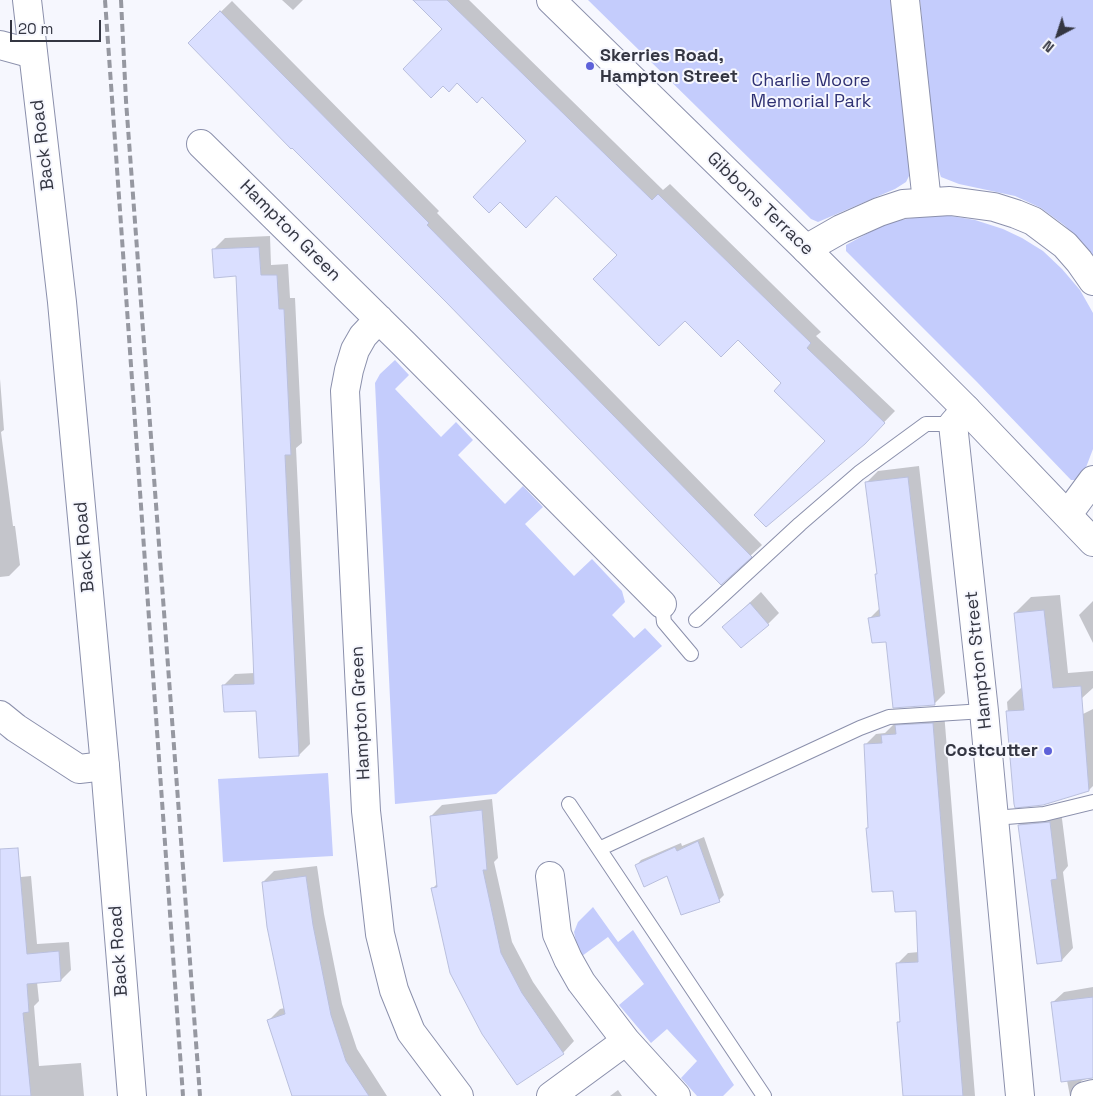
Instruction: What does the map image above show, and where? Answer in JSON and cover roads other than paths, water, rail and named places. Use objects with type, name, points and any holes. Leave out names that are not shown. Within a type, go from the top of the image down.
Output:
[{"type":"street","name":"Back Road","points":[[27,0],[62,302],[105,766],[121,982],[132,1096]]},
{"type":"street","name":"Gibbons Terrace","points":[[551,0],[806,248],[960,416],[1068,514],[1093,542]]},
{"type":"street","points":[[905,0],[927,202]]},
{"type":"street","points":[[0,45],[33,54]]},
{"type":"street","name":"Hampton Green","points":[[201,144],[379,319],[662,604]]},
{"type":"street","points":[[806,248],[841,229],[879,212],[903,204],[950,201],[994,207],[1024,217],[1065,245],[1079,260],[1093,281]]},
{"type":"street","name":"Hampton Green","points":[[379,319],[363,336],[355,350],[349,370],[346,391],[366,811],[380,934],[394,990],[411,1032],[459,1096]]},
{"type":"street","name":"Hampton Street","points":[[960,416],[984,710],[1020,1096]]},
{"type":"street","points":[[1068,514],[1093,480]]},
{"type":"street","points":[[0,715],[16,728],[79,769],[105,766]]},
{"type":"street","points":[[550,876],[557,934],[581,982],[626,1041],[676,1096]]},
{"type":"street","points":[[551,1096],[626,1041]]},
{"type":"street","points":[[1085,1096],[1093,1094]]},
{"type":"lane","points":[[696,620],[800,524],[859,473],[926,424],[960,416]]},
{"type":"lane","points":[[662,604],[664,622],[691,654]]},
{"type":"lane","points":[[599,849],[860,728],[888,717],[984,710]]},
{"type":"lane","points":[[994,818],[1044,814],[1093,802]]},
{"type":"lane","points":[[569,804],[764,1096]]},
{"type":"railway","points":[[105,0],[183,1096]]},
{"type":"railway","points":[[121,0],[126,101],[200,1096]]},
{"type":"place","name":"Skerries Road, Hampton Street","points":[[590,66]]},
{"type":"place","name":"Costcutter","points":[[1048,751]]},
{"type":"park label","name":"Charlie Moore Memorial Park","points":[[811,91]]}]
